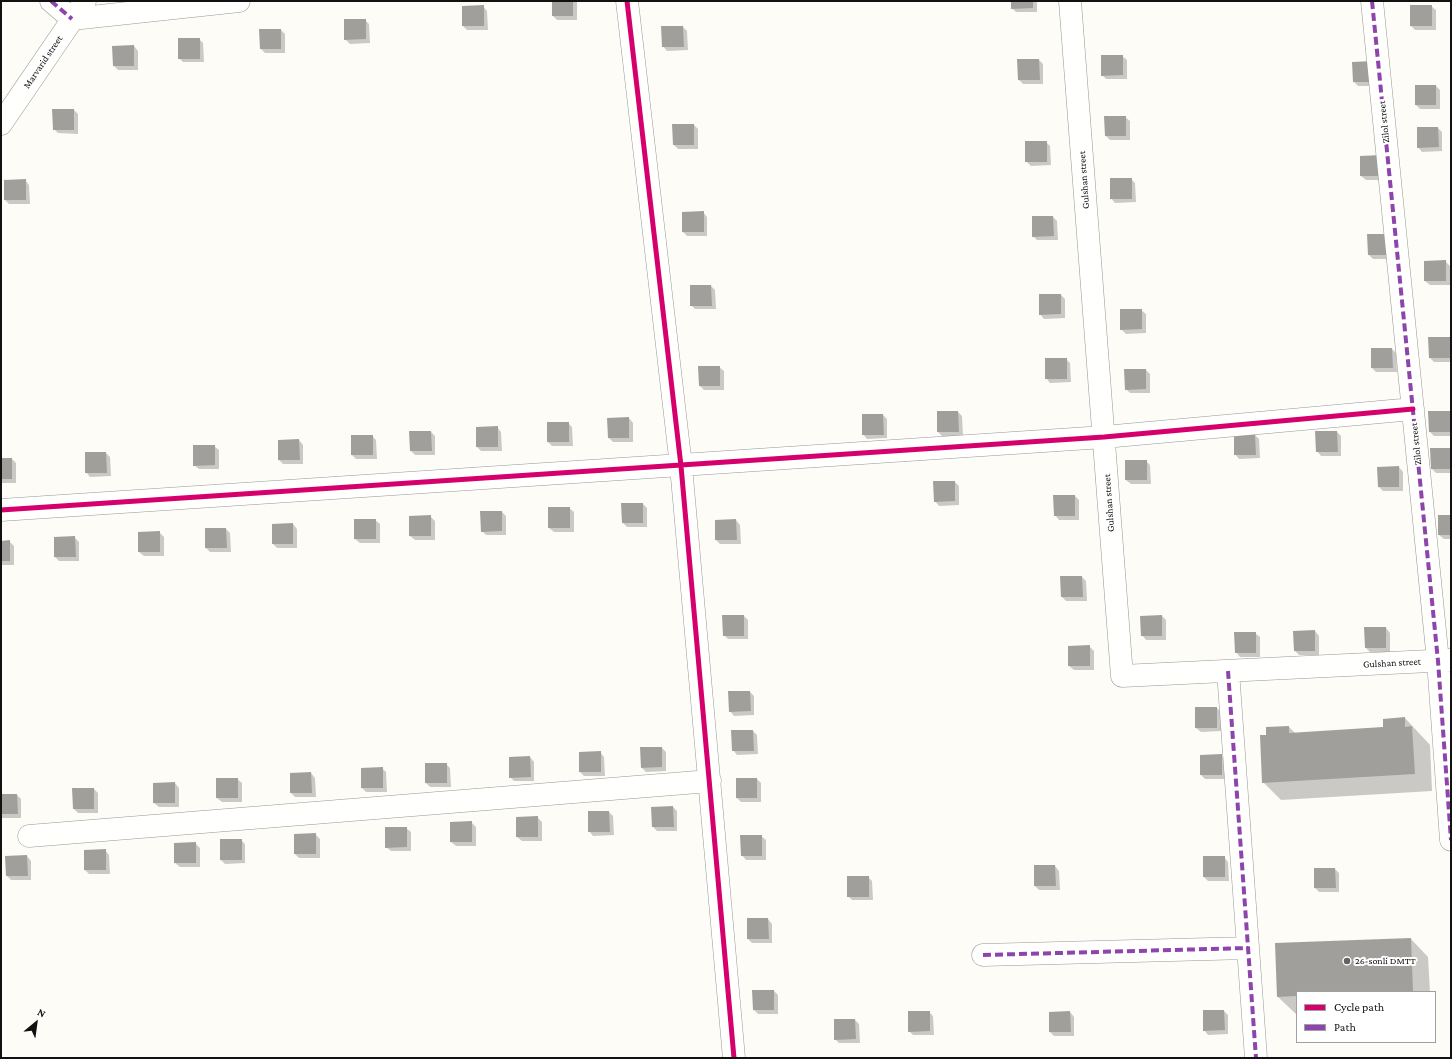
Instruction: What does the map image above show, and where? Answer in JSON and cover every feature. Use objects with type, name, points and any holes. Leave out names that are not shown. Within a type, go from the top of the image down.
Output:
[{"type":"street","points":[[51,1],[72,19],[239,1]]},
{"type":"street","name":"Marvarid street","points":[[1,124],[85,1]]},
{"type":"street","points":[[627,1],[681,466],[734,1058]]},
{"type":"street","name":"Gulshan street","points":[[1070,1],[1122,676],[1444,661]]},
{"type":"street","name":"Zilol street","points":[[1372,1],[1413,409],[1444,661],[1451,840]]},
{"type":"street","points":[[1,510],[1104,438],[1413,409]]},
{"type":"street","points":[[1228,671],[1256,1058]]},
{"type":"street","points":[[29,836],[710,781]]},
{"type":"street","points":[[983,955],[1248,948]]},
{"type":"building","points":[[552,1],[573,1],[573,16],[552,16]]},
{"type":"building","points":[[1011,1],[1033,1],[1033,8],[1011,9]]},
{"type":"building","points":[[484,5],[484,26],[462,26],[462,6]]},
{"type":"building","points":[[1410,5],[1432,5],[1432,26],[1410,26]]},
{"type":"building","points":[[344,19],[366,19],[366,39],[344,40]]},
{"type":"building","points":[[661,26],[683,26],[684,47],[662,47]]},
{"type":"building","points":[[259,29],[281,29],[281,49],[260,49]]},
{"type":"building","points":[[178,38],[200,38],[200,59],[178,59]]},
{"type":"building","points":[[134,45],[134,66],[113,66],[112,46]]},
{"type":"building","points":[[1101,55],[1123,55],[1123,75],[1101,76]]},
{"type":"building","points":[[1017,59],[1039,59],[1040,80],[1018,80]]},
{"type":"building","points":[[1374,61],[1374,82],[1353,82],[1352,62]]},
{"type":"building","points":[[1415,85],[1436,85],[1436,105],[1415,105]]},
{"type":"building","points":[[52,109],[74,109],[74,130],[53,130]]},
{"type":"building","points":[[1104,116],[1126,116],[1126,136],[1105,136]]},
{"type":"building","points":[[672,124],[694,124],[694,145],[673,145]]},
{"type":"building","points":[[1417,127],[1438,127],[1439,147],[1417,148]]},
{"type":"building","points":[[1025,141],[1047,141],[1047,162],[1025,162]]},
{"type":"building","points":[[1382,155],[1382,176],[1360,176],[1360,156]]},
{"type":"building","points":[[1110,178],[1132,178],[1132,199],[1110,199]]},
{"type":"building","points":[[26,179],[26,200],[4,200],[4,180]]},
{"type":"building","points":[[704,211],[704,232],[682,232],[682,212]]},
{"type":"building","points":[[1032,216],[1053,216],[1054,236],[1032,237]]},
{"type":"building","points":[[1367,234],[1389,234],[1389,255],[1368,255]]},
{"type":"building","points":[[1446,260],[1446,281],[1424,281],[1424,261]]},
{"type":"building","points":[[690,285],[711,285],[712,306],[690,306]]},
{"type":"building","points":[[1039,294],[1061,294],[1061,314],[1039,315]]},
{"type":"building","points":[[1120,309],[1142,309],[1142,329],[1120,330]]},
{"type":"building","points":[[1428,337],[1450,337],[1451,358],[1429,358]]},
{"type":"building","points":[[1371,348],[1392,348],[1393,368],[1371,368]]},
{"type":"building","points":[[1045,358],[1067,358],[1067,379],[1045,379]]},
{"type":"building","points":[[698,366],[720,366],[720,386],[699,386]]},
{"type":"building","points":[[1124,369],[1146,369],[1146,389],[1125,390]]},
{"type":"building","points":[[937,411],[958,411],[959,432],[937,432]]},
{"type":"building","points":[[1428,411],[1450,411],[1451,432],[1429,432]]},
{"type":"building","points":[[862,414],[883,414],[884,435],[862,435]]},
{"type":"building","points":[[629,417],[629,438],[608,438],[607,418]]},
{"type":"building","points":[[547,422],[569,422],[569,442],[547,442]]},
{"type":"building","points":[[498,426],[498,447],[476,447],[476,427]]},
{"type":"building","points":[[409,431],[431,431],[432,451],[410,451]]},
{"type":"building","points":[[1315,431],[1337,431],[1338,452],[1316,452]]},
{"type":"building","points":[[1234,434],[1255,434],[1256,455],[1234,455]]},
{"type":"building","points":[[351,435],[373,435],[373,455],[351,455]]},
{"type":"building","points":[[299,439],[300,460],[278,460],[278,440]]},
{"type":"building","points":[[193,445],[215,445],[215,465],[193,466]]},
{"type":"building","points":[[1430,448],[1451,448],[1451,469],[1431,469]]},
{"type":"building","points":[[85,452],[106,452],[107,473],[85,473]]},
{"type":"building","points":[[1,458],[12,458],[12,479],[1,479]]},
{"type":"building","points":[[1125,460],[1147,460],[1147,480],[1125,480]]},
{"type":"building","points":[[1399,466],[1399,487],[1378,487],[1377,467]]},
{"type":"building","points":[[933,481],[955,481],[955,501],[934,502]]},
{"type":"building","points":[[1053,495],[1075,495],[1075,516],[1054,516]]},
{"type":"building","points":[[621,503],[643,503],[643,523],[622,523]]},
{"type":"building","points":[[548,507],[570,507],[570,528],[548,528]]},
{"type":"building","points":[[480,511],[502,511],[502,531],[481,532]]},
{"type":"building","points":[[431,515],[431,536],[409,536],[409,516]]},
{"type":"building","points":[[1438,515],[1451,515],[1451,535],[1438,535]]},
{"type":"building","points":[[354,519],[376,519],[376,539],[354,539]]},
{"type":"building","points":[[736,519],[737,540],[715,540],[715,520]]},
{"type":"building","points":[[293,523],[293,544],[272,544],[272,524]]},
{"type":"building","points":[[205,528],[226,528],[227,548],[205,548]]},
{"type":"building","points":[[160,531],[160,552],[138,552],[138,532]]},
{"type":"building","points":[[75,536],[76,557],[54,557],[54,537]]},
{"type":"building","points":[[10,540],[10,561],[1,561],[1,541]]},
{"type":"building","points":[[1060,576],[1082,576],[1083,597],[1061,597]]},
{"type":"building","points":[[722,615],[744,615],[744,636],[723,636]]},
{"type":"building","points":[[1162,615],[1162,636],[1141,636],[1140,616]]},
{"type":"building","points":[[1364,627],[1386,627],[1386,648],[1365,648]]},
{"type":"building","points":[[1315,630],[1315,651],[1294,651],[1293,631]]},
{"type":"building","points":[[1234,632],[1256,632],[1256,653],[1235,653]]},
{"type":"building","points":[[1090,645],[1090,666],[1068,666],[1068,646]]},
{"type":"building","points":[[728,691],[750,691],[751,711],[729,712]]},
{"type":"building","points":[[1195,707],[1217,707],[1217,728],[1195,728]]},
{"type":"building","points":[[1405,717],[1405,727],[1412,726],[1415,774],[1262,783],[1260,735],[1266,735],[1266,727],[1289,726],[1289,733],[1383,727],[1383,719]]},
{"type":"building","points":[[731,730],[753,730],[754,751],[732,751]]},
{"type":"building","points":[[640,747],[662,747],[662,767],[641,768]]},
{"type":"building","points":[[601,751],[601,772],[579,772],[579,752]]},
{"type":"building","points":[[1222,754],[1222,775],[1200,775],[1200,755]]},
{"type":"building","points":[[530,756],[531,777],[509,778],[509,757]]},
{"type":"building","points":[[425,763],[447,763],[447,783],[425,783]]},
{"type":"building","points":[[383,767],[383,788],[361,788],[361,768]]},
{"type":"building","points":[[311,772],[312,793],[290,793],[290,773]]},
{"type":"building","points":[[216,778],[238,778],[238,798],[216,798]]},
{"type":"building","points":[[736,778],[757,778],[757,798],[736,798]]},
{"type":"building","points":[[175,782],[175,803],[153,803],[153,783]]},
{"type":"building","points":[[72,788],[94,788],[94,809],[73,809]]},
{"type":"building","points":[[1,794],[17,794],[18,814],[1,814]]},
{"type":"building","points":[[673,806],[674,827],[652,827],[651,807]]},
{"type":"building","points":[[588,811],[609,811],[610,832],[588,832]]},
{"type":"building","points":[[538,816],[538,837],[516,837],[516,817]]},
{"type":"building","points":[[472,821],[472,842],[450,842],[450,822]]},
{"type":"building","points":[[385,827],[407,827],[407,847],[385,848]]},
{"type":"building","points":[[316,833],[316,854],[294,854],[294,834]]},
{"type":"building","points":[[740,835],[762,835],[762,856],[741,856]]},
{"type":"building","points":[[220,839],[242,839],[242,860],[220,860]]},
{"type":"building","points":[[196,842],[196,863],[174,863],[174,843]]},
{"type":"building","points":[[106,849],[106,870],[84,870],[84,850]]},
{"type":"building","points":[[27,855],[28,876],[6,876],[5,856]]},
{"type":"building","points":[[1203,856],[1225,856],[1225,877],[1203,877]]},
{"type":"building","points":[[1034,865],[1055,865],[1056,886],[1034,886]]},
{"type":"building","points":[[1314,868],[1335,868],[1336,888],[1314,888]]},
{"type":"building","points":[[847,876],[869,876],[869,897],[847,897]]},
{"type":"building","points":[[747,918],[768,918],[769,939],[747,939]]},
{"type":"building","points":[[1411,938],[1413,991],[1296,991],[1296,996],[1277,997],[1275,943]]},
{"type":"building","points":[[752,990],[774,990],[774,1010],[753,1010]]},
{"type":"building","points":[[1203,1010],[1224,1010],[1225,1030],[1203,1031]]},
{"type":"building","points":[[908,1011],[930,1011],[930,1031],[908,1032]]},
{"type":"building","points":[[1070,1011],[1071,1032],[1049,1032],[1049,1012]]},
{"type":"building","points":[[834,1019],[855,1019],[856,1039],[834,1040]]},
{"type":"marked path","points":[[51,1],[72,19]]},
{"type":"marked path","points":[[1372,1],[1438,661],[1451,840]]},
{"type":"marked path","points":[[1228,671],[1256,1058]]},
{"type":"marked path","points":[[983,955],[1248,948]]},
{"type":"cycle path","points":[[627,1],[681,466],[734,1058]]},
{"type":"cycle path","points":[[1,510],[1104,437],[1413,409]]},
{"type":"place","name":"26-sonli DMTT","points":[[1347,961]]}]
